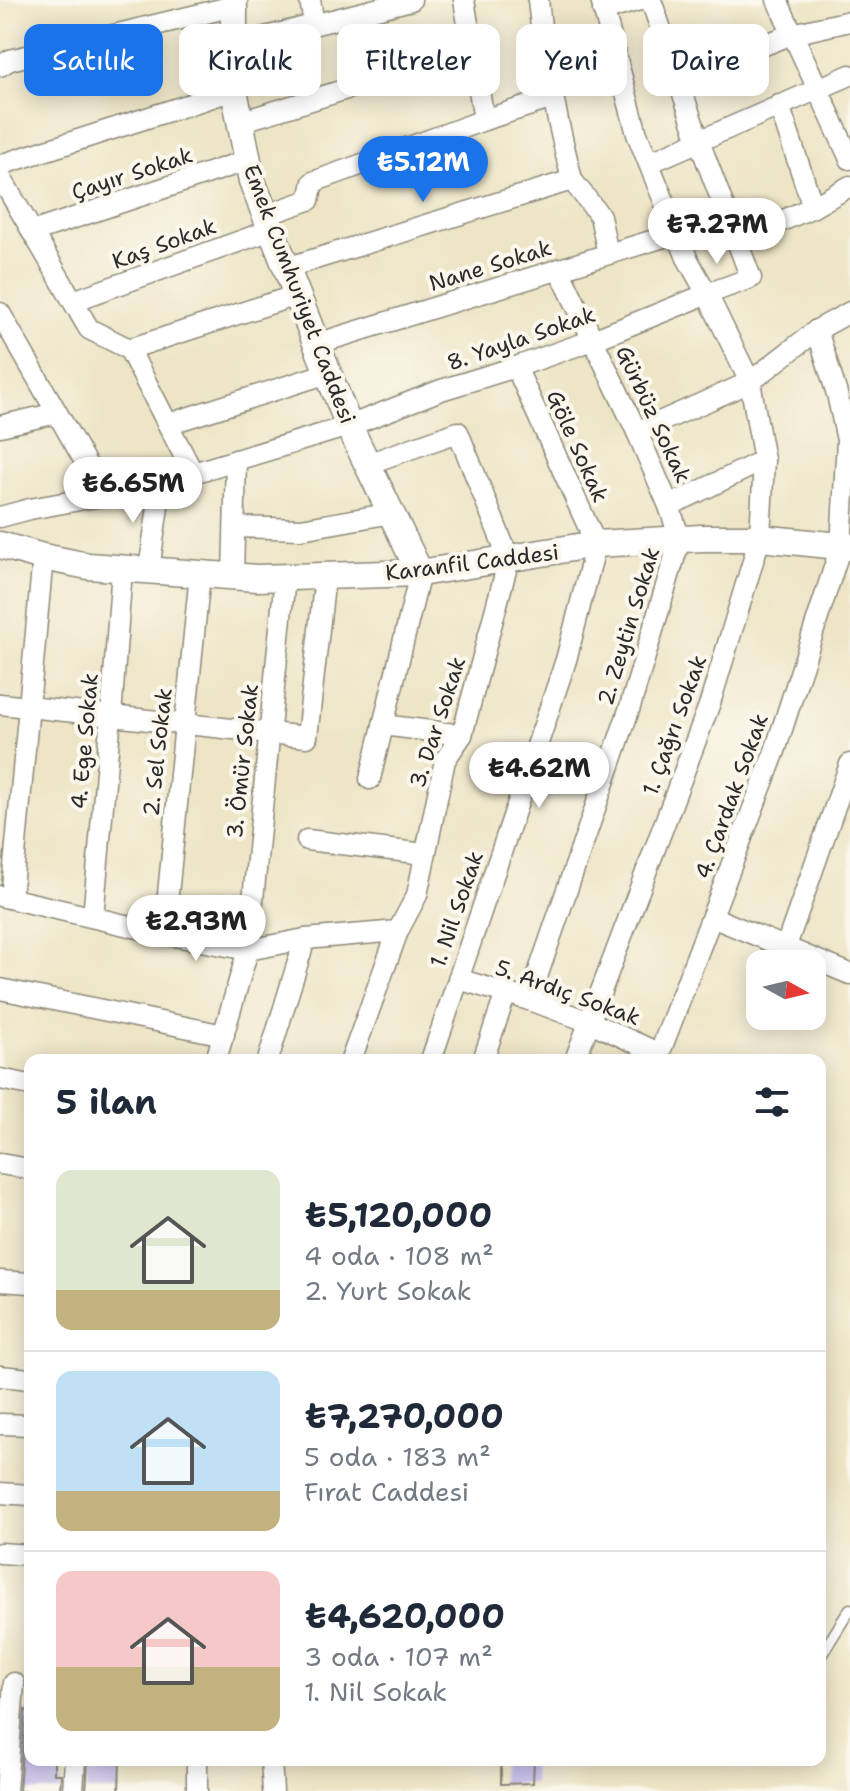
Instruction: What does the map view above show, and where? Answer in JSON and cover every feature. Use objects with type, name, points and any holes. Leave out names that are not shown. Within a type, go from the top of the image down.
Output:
[{"type":"street","points":[[310,0],[314,24],[388,3],[411,0]]},
{"type":"street","points":[[464,0],[468,24]]},
{"type":"street","points":[[538,0],[553,98],[572,180],[600,216],[608,254]]},
{"type":"street","points":[[602,6],[640,0]]},
{"type":"street","points":[[651,0],[659,24]]},
{"type":"street","points":[[777,0],[850,159]]},
{"type":"street","points":[[0,66],[10,60],[234,3]]},
{"type":"street","name":"Emek Cumhuriyet Caddesi","points":[[234,3],[234,24]]},
{"type":"street","name":"1. Çağrı Sokak","points":[[577,1054],[710,703],[760,538],[764,460],[750,382],[687,258],[637,134],[602,6]]},
{"type":"street","points":[[769,43],[792,34],[850,21]]},
{"type":"street","points":[[649,163],[850,75]]},
{"type":"street","points":[[240,122],[337,92]]},
{"type":"street","points":[[0,165],[215,96]]},
{"type":"street","name":"Emek Cumhuriyet Caddesi","points":[[235,96],[252,181],[349,426],[420,573]]},
{"type":"street","points":[[480,96],[484,120],[553,98]]},
{"type":"street","points":[[684,96],[737,241],[813,207],[850,186]]},
{"type":"street","points":[[779,105],[813,207]]},
{"type":"street","name":"Kaş Sokak","points":[[73,301],[268,222],[309,200],[313,182],[484,120]]},
{"type":"street","name":"Çayır Sokak","points":[[32,232],[248,160]]},
{"type":"street","points":[[0,176],[89,329],[129,349],[193,473]]},
{"type":"street","points":[[286,268],[572,180]]},
{"type":"street","name":"Nane Sokak","points":[[316,344],[677,233]]},
{"type":"street","name":"8. Yayla Sokak","points":[[0,517],[161,485],[349,426],[441,390],[593,340],[751,278],[737,241]]},
{"type":"street","name":"Gürbüz Sokak","points":[[559,269],[637,432],[680,539]]},
{"type":"street","points":[[129,349],[297,295]]},
{"type":"street","points":[[637,432],[750,382],[817,330],[850,312]]},
{"type":"street","points":[[1,317],[104,495]]},
{"type":"street","name":"4. Çardak Sokak","points":[[660,1054],[775,751],[845,547],[848,439],[843,392],[817,330]]},
{"type":"street","name":"Göle Sokak","points":[[516,367],[596,544]]},
{"type":"street","points":[[168,424],[328,373]]},
{"type":"street","points":[[0,426],[57,413]]},
{"type":"street","points":[[367,464],[458,432],[509,559]]},
{"type":"street","points":[[233,576],[236,460]]},
{"type":"street","points":[[669,506],[764,460]]},
{"type":"street","points":[[149,570],[161,485]]},
{"type":"street","points":[[235,527],[301,529],[392,513]]},
{"type":"street","name":"Karanfil Caddesi","points":[[0,545],[88,566],[285,577],[420,573],[596,544],[680,539],[760,538],[845,547]]},
{"type":"street","name":"2. Zeytin Sokak","points":[[529,1000],[630,707],[680,539]]},
{"type":"street","name":"1. Nil Sokak","points":[[433,1054],[566,660],[596,544]]},
{"type":"street","points":[[43,557],[6,897],[248,950],[305,939],[398,931]]},
{"type":"street","name":"3. Dar Sokak","points":[[353,1054],[398,931],[417,895],[445,760],[462,735],[509,559]]},
{"type":"street","name":"4. Ege Sokak","points":[[93,917],[122,569]]},
{"type":"street","points":[[370,779],[420,573]]},
{"type":"street","name":"2. Sel Sokak","points":[[164,934],[200,574]]},
{"type":"street","points":[[0,704],[307,737],[325,576]]},
{"type":"street","name":"3. Ömür Sokak","points":[[218,1054],[248,950],[285,577]]},
{"type":"street","points":[[383,725],[462,735]]},
{"type":"street","points":[[785,949],[850,764]]},
{"type":"street","points":[[307,840],[425,854]]},
{"type":"street","points":[[712,917],[850,974]]},
{"type":"street","points":[[270,1054],[305,939]]},
{"type":"street","name":"5. Ardıç Sokak","points":[[458,979],[590,1022],[653,1054]]},
{"type":"street","points":[[0,989],[224,1035]]},
{"type":"street","points":[[485,1054],[506,993]]},
{"type":"street","points":[[0,1079],[24,1084]]},
{"type":"street","points":[[0,1164],[24,1168]]},
{"type":"street","points":[[0,1281],[24,1283]]},
{"type":"street","points":[[0,1376],[24,1378]]},
{"type":"street","points":[[0,1424],[24,1425]]},
{"type":"street","points":[[0,1493],[24,1495]]},
{"type":"street","points":[[0,1553],[24,1555]]},
{"type":"street","points":[[6,1791],[15,1682]]},
{"type":"street","points":[[73,1791],[75,1766]]},
{"type":"street","points":[[197,1766],[197,1791]]},
{"type":"street","points":[[271,1766],[273,1791]]},
{"type":"lane","points":[[826,1647],[850,1609]]},
{"type":"building","points":[[24,1724],[24,1766],[54,1766],[54,1774],[61,1774],[60,1791],[19,1791]]},
{"type":"building","points":[[88,1766],[120,1766],[119,1791],[86,1791]]},
{"type":"building","points":[[501,1766],[534,1766],[533,1783],[501,1784]]}]
